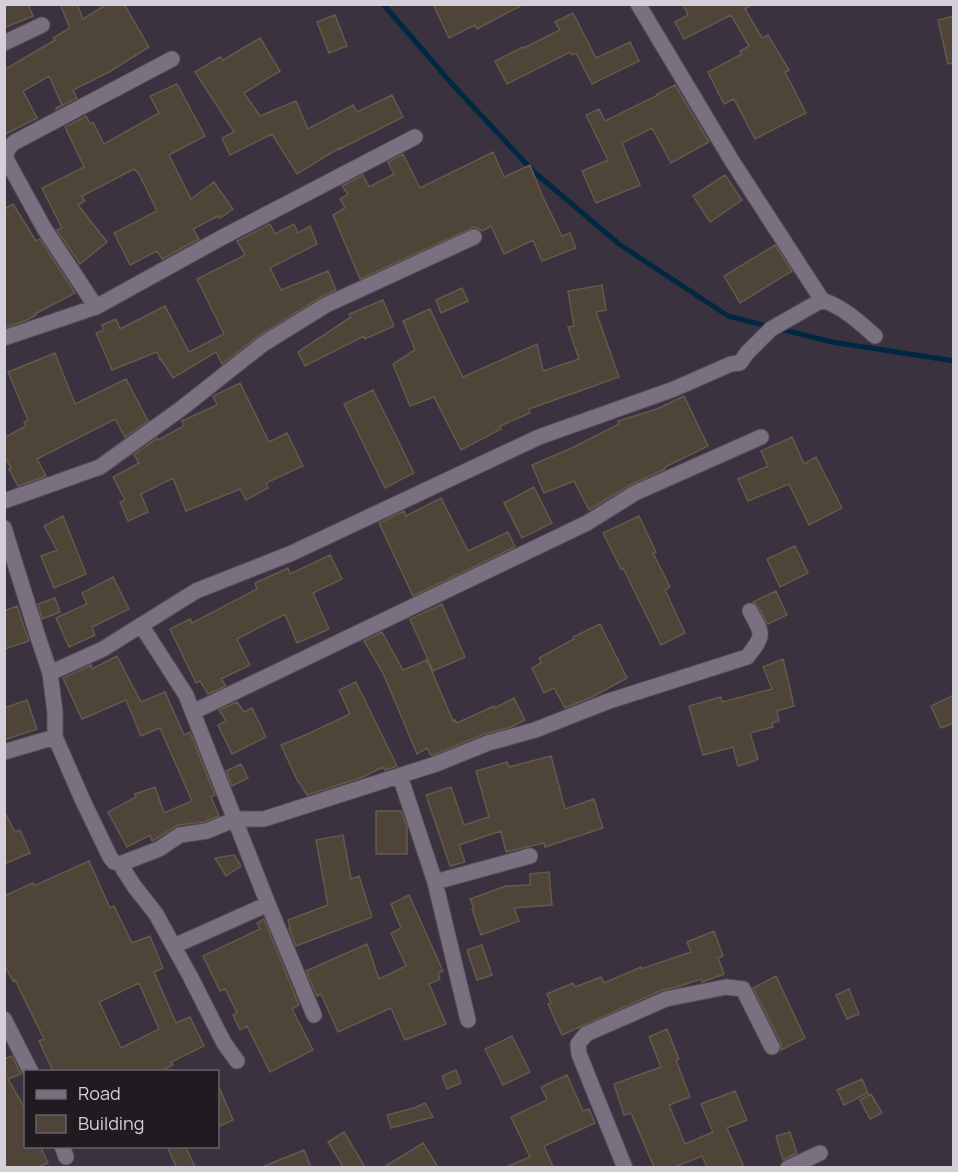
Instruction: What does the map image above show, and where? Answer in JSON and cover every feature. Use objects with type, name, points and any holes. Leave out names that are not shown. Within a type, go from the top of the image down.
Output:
[{"type":"street","points":[[638,4],[732,161],[822,300],[849,312],[875,336]]},
{"type":"street","points":[[4,43],[42,25]]},
{"type":"street","points":[[96,307],[44,228],[5,158],[9,147],[15,142],[172,59]]},
{"type":"street","points":[[4,338],[96,307],[415,136]]},
{"type":"street","points":[[4,501],[100,467],[182,408],[263,344],[317,310],[474,237]]},
{"type":"street","points":[[50,673],[104,649],[196,591],[292,553],[540,437],[674,389],[731,364],[739,364],[747,352],[771,329],[822,300]]},
{"type":"street","points":[[193,712],[587,524],[635,493],[761,437]]},
{"type":"street","points":[[4,528],[50,673],[55,712],[55,736],[82,801],[110,857],[114,862],[120,864],[156,914],[224,1043],[237,1060]]},
{"type":"street","points":[[120,864],[159,849],[180,835],[207,831],[236,819],[264,819],[436,764],[488,743],[535,730],[609,701],[747,657],[761,639],[760,629],[750,611]]},
{"type":"street","points":[[141,625],[186,695],[314,1015]]},
{"type":"street","points":[[4,752],[55,736]]},
{"type":"street","points":[[400,776],[435,882],[468,1020]]},
{"type":"street","points":[[435,882],[530,856]]},
{"type":"street","points":[[174,946],[268,904]]},
{"type":"street","points":[[625,1167],[579,1054],[578,1044],[586,1034],[666,999],[726,987],[743,989],[772,1047]]},
{"type":"street","points":[[4,1018],[30,1070]]},
{"type":"street","points":[[788,1167],[820,1154]]},
{"type":"building","points":[[4,4],[28,4],[33,16],[4,28]]},
{"type":"building","points":[[60,4],[77,4],[83,19],[107,4],[124,4],[149,47],[109,72],[73,90],[77,98],[56,109],[62,105],[49,76],[23,91],[37,118],[4,135],[4,70],[55,40],[53,38],[70,28]]},
{"type":"building","points":[[433,4],[524,4],[477,29],[475,25],[449,38]]},
{"type":"building","points":[[683,4],[753,4],[745,9],[762,38],[768,35],[789,70],[785,72],[806,113],[755,139],[734,99],[724,104],[708,72],[742,54],[740,51],[749,46],[731,15],[684,39],[675,22],[688,15]]},
{"type":"building","points":[[573,13],[596,58],[630,42],[639,61],[592,84],[576,53],[572,55],[570,52],[507,84],[495,61],[560,30],[555,22]]},
{"type":"building","points":[[335,15],[347,46],[329,53],[317,22]]},
{"type":"building","points":[[954,16],[954,63],[948,64],[938,20]]},
{"type":"building","points":[[260,38],[280,71],[244,93],[260,116],[296,101],[308,129],[353,105],[357,112],[392,95],[403,117],[339,148],[297,174],[272,134],[230,155],[222,138],[234,132],[195,72],[220,57],[223,60]]},
{"type":"building","points":[[177,84],[205,136],[169,155],[191,199],[214,182],[233,209],[220,218],[218,216],[193,229],[199,239],[162,259],[157,251],[130,265],[114,233],[157,211],[138,172],[134,169],[82,196],[85,201],[78,205],[107,242],[80,264],[57,230],[62,228],[42,188],[84,167],[65,127],[86,116],[90,124],[93,122],[104,144],[159,113],[150,96]]},
{"type":"building","points":[[675,85],[709,142],[671,163],[652,128],[622,143],[640,185],[596,203],[582,171],[608,160],[586,115],[599,109],[605,121]]},
{"type":"building","points":[[493,152],[504,177],[530,165],[562,236],[570,233],[576,248],[542,261],[533,240],[504,254],[491,226],[482,231],[474,227],[360,279],[333,215],[345,208],[340,199],[348,194],[342,186],[363,175],[369,187],[394,174],[388,162],[403,154],[420,188]]},
{"type":"building","points":[[725,175],[742,200],[710,222],[693,196]]},
{"type":"building","points":[[13,204],[36,241],[40,239],[75,293],[27,320],[4,328],[4,209]]},
{"type":"building","points":[[270,224],[275,234],[294,224],[298,233],[310,226],[317,244],[270,268],[281,290],[328,271],[336,290],[258,336],[222,364],[216,352],[173,378],[157,352],[112,370],[96,333],[104,330],[102,325],[116,319],[120,329],[165,306],[189,352],[224,334],[197,279],[245,255],[237,241]]},
{"type":"building","points":[[775,245],[792,271],[740,303],[724,276]]},
{"type":"building","points":[[602,285],[606,310],[596,312],[619,377],[529,409],[530,413],[500,426],[501,429],[461,450],[434,397],[410,406],[393,364],[415,350],[403,321],[430,309],[463,377],[537,344],[543,371],[579,359],[568,327],[574,326],[568,291]]},
{"type":"building","points":[[462,288],[468,301],[441,313],[436,300]]},
{"type":"building","points":[[383,300],[394,326],[365,339],[364,336],[305,366],[298,352],[351,317],[349,314]]},
{"type":"building","points":[[55,353],[75,404],[126,379],[148,421],[125,437],[115,419],[37,459],[46,476],[18,486],[4,456],[4,438],[26,426],[24,422],[28,420],[8,372]]},
{"type":"building","points":[[240,383],[269,442],[287,433],[303,466],[266,483],[268,488],[246,500],[240,489],[186,511],[173,478],[141,494],[148,512],[128,521],[120,502],[125,500],[113,477],[139,463],[134,455],[157,438],[158,440],[184,426],[182,421],[217,405],[213,396]]},
{"type":"building","points":[[373,390],[414,473],[385,488],[344,404]]},
{"type":"building","points":[[684,396],[708,446],[630,485],[589,510],[574,481],[544,493],[532,465],[619,424],[618,421],[657,409]]},
{"type":"building","points":[[792,437],[804,464],[816,457],[842,508],[809,525],[789,484],[748,501],[738,479],[768,466],[761,451]]},
{"type":"building","points":[[534,487],[552,523],[522,538],[504,503]]},
{"type":"building","points":[[441,498],[468,551],[508,532],[515,547],[413,596],[379,523],[404,511],[406,516]]},
{"type":"building","points":[[63,516],[86,574],[54,588],[41,556],[57,550],[44,526]]},
{"type":"building","points":[[639,516],[656,552],[653,553],[670,587],[665,590],[685,633],[661,645],[603,533]]},
{"type":"building","points":[[795,546],[808,573],[780,587],[767,559]]},
{"type":"building","points":[[330,555],[342,579],[313,593],[329,629],[297,643],[285,614],[237,639],[250,665],[221,679],[226,686],[208,694],[200,681],[196,683],[170,629],[190,619],[192,623],[257,589],[255,583],[288,568],[290,574]]},
{"type":"building","points":[[113,577],[129,609],[92,627],[95,635],[69,647],[56,618],[87,604],[82,593]]},
{"type":"building","points":[[776,591],[787,615],[768,624],[758,606],[753,602]]},
{"type":"building","points":[[55,598],[60,612],[42,619],[38,604]]},
{"type":"building","points":[[442,604],[465,657],[433,671],[410,619]]},
{"type":"building","points":[[17,606],[29,641],[4,649],[4,611]]},
{"type":"building","points":[[600,624],[627,678],[592,697],[565,708],[554,688],[544,693],[532,668],[541,663],[539,658]]},
{"type":"building","points":[[382,632],[403,670],[427,660],[453,721],[457,723],[514,698],[525,720],[433,755],[427,748],[417,754],[383,673],[364,641]]},
{"type":"building","points":[[117,656],[141,702],[165,692],[184,735],[190,732],[215,795],[211,797],[219,816],[204,822],[178,825],[152,841],[150,835],[127,847],[108,812],[136,797],[135,794],[155,787],[164,813],[192,801],[160,728],[141,736],[126,700],[82,719],[63,678],[91,665],[92,669]]},
{"type":"building","points":[[783,659],[794,706],[777,711],[779,721],[772,723],[773,727],[750,733],[758,759],[738,766],[733,747],[703,755],[689,706],[721,697],[722,702],[772,689],[763,667]]},
{"type":"building","points":[[356,682],[397,766],[385,770],[383,767],[363,777],[307,795],[298,782],[281,745],[350,714],[339,690]]},
{"type":"building","points":[[954,695],[954,723],[941,728],[931,706]]},
{"type":"building","points":[[27,700],[37,729],[4,740],[4,708]]},
{"type":"building","points":[[237,702],[244,712],[252,708],[266,737],[232,754],[218,725],[226,721],[219,710]]},
{"type":"building","points":[[551,756],[565,809],[594,799],[603,828],[545,847],[544,843],[506,852],[501,831],[459,845],[465,862],[450,866],[426,795],[451,787],[464,825],[489,817],[476,771],[507,762],[509,767]]},
{"type":"building","points":[[241,764],[248,778],[232,786],[226,771]]},
{"type":"building","points":[[4,811],[15,832],[20,830],[30,853],[4,864]]},
{"type":"building","points":[[376,811],[401,811],[407,827],[407,854],[376,854]]},
{"type":"building","points":[[343,835],[351,879],[359,876],[372,917],[296,946],[288,920],[328,905],[316,840]]},
{"type":"building","points":[[234,855],[241,866],[226,876],[215,858]]},
{"type":"building","points":[[89,861],[110,908],[114,906],[132,943],[150,936],[163,968],[154,972],[176,1023],[190,1017],[204,1046],[171,1062],[173,1065],[162,1070],[53,1070],[39,1041],[44,1039],[15,980],[13,981],[4,964],[4,896],[33,883],[34,886]],"holes":[[[139,983],[159,1029],[121,1048],[99,1002]]]},
{"type":"building","points":[[549,872],[552,905],[514,908],[519,921],[481,935],[470,899],[506,886],[530,885],[530,874]]},
{"type":"building","points":[[409,895],[443,971],[438,973],[440,979],[429,984],[446,1024],[405,1040],[391,1008],[338,1032],[321,994],[317,996],[306,971],[367,944],[379,979],[406,966],[391,933],[401,928],[391,904]]},
{"type":"building","points":[[264,919],[299,1005],[292,1009],[313,1050],[270,1072],[247,1026],[240,1030],[233,1015],[237,1013],[225,989],[220,991],[203,956],[260,929],[257,923]]},
{"type":"building","points":[[714,931],[723,956],[718,958],[724,974],[702,982],[701,979],[662,990],[562,1035],[548,1004],[551,1003],[547,994],[573,983],[575,987],[601,977],[604,983],[641,967],[641,969],[691,952],[687,942]]},
{"type":"building","points":[[482,945],[492,975],[477,980],[467,950]]},
{"type":"building","points":[[776,976],[805,1038],[781,1050],[781,1043],[753,988]]},
{"type":"building","points":[[849,989],[859,1014],[847,1019],[836,995]]},
{"type":"building","points":[[667,1029],[690,1097],[669,1105],[685,1144],[713,1132],[701,1104],[735,1091],[747,1120],[727,1128],[744,1167],[707,1167],[702,1156],[675,1167],[654,1167],[631,1113],[624,1115],[614,1084],[661,1067],[649,1037]]},
{"type":"building","points":[[512,1036],[530,1072],[503,1085],[485,1049]]},
{"type":"building","points":[[12,1056],[21,1074],[8,1079],[24,1107],[24,1148],[41,1148],[48,1163],[38,1167],[4,1167],[4,1059]]},
{"type":"building","points":[[456,1070],[461,1083],[447,1089],[442,1076]]},
{"type":"building","points":[[567,1075],[583,1111],[589,1109],[595,1123],[544,1146],[553,1167],[506,1167],[530,1157],[511,1117],[547,1100],[541,1087]]},
{"type":"building","points":[[862,1079],[868,1093],[844,1105],[837,1090]]},
{"type":"building","points":[[219,1087],[233,1120],[219,1127]]},
{"type":"building","points":[[871,1094],[882,1113],[870,1119],[860,1100]]},
{"type":"building","points":[[425,1103],[433,1117],[391,1128],[387,1115]]},
{"type":"building","points":[[344,1132],[365,1167],[343,1167],[328,1142]]},
{"type":"building","points":[[790,1132],[797,1153],[783,1160],[776,1136]]},
{"type":"building","points":[[423,1143],[438,1167],[384,1167]]},
{"type":"building","points":[[168,1148],[186,1148],[195,1167],[176,1167]]},
{"type":"building","points":[[304,1150],[311,1167],[262,1167]]},
{"type":"waterway","points":[[383,4],[452,84],[534,172],[619,244],[728,316],[771,327]]},
{"type":"waterway","points":[[780,329],[832,342],[954,361]]}]
